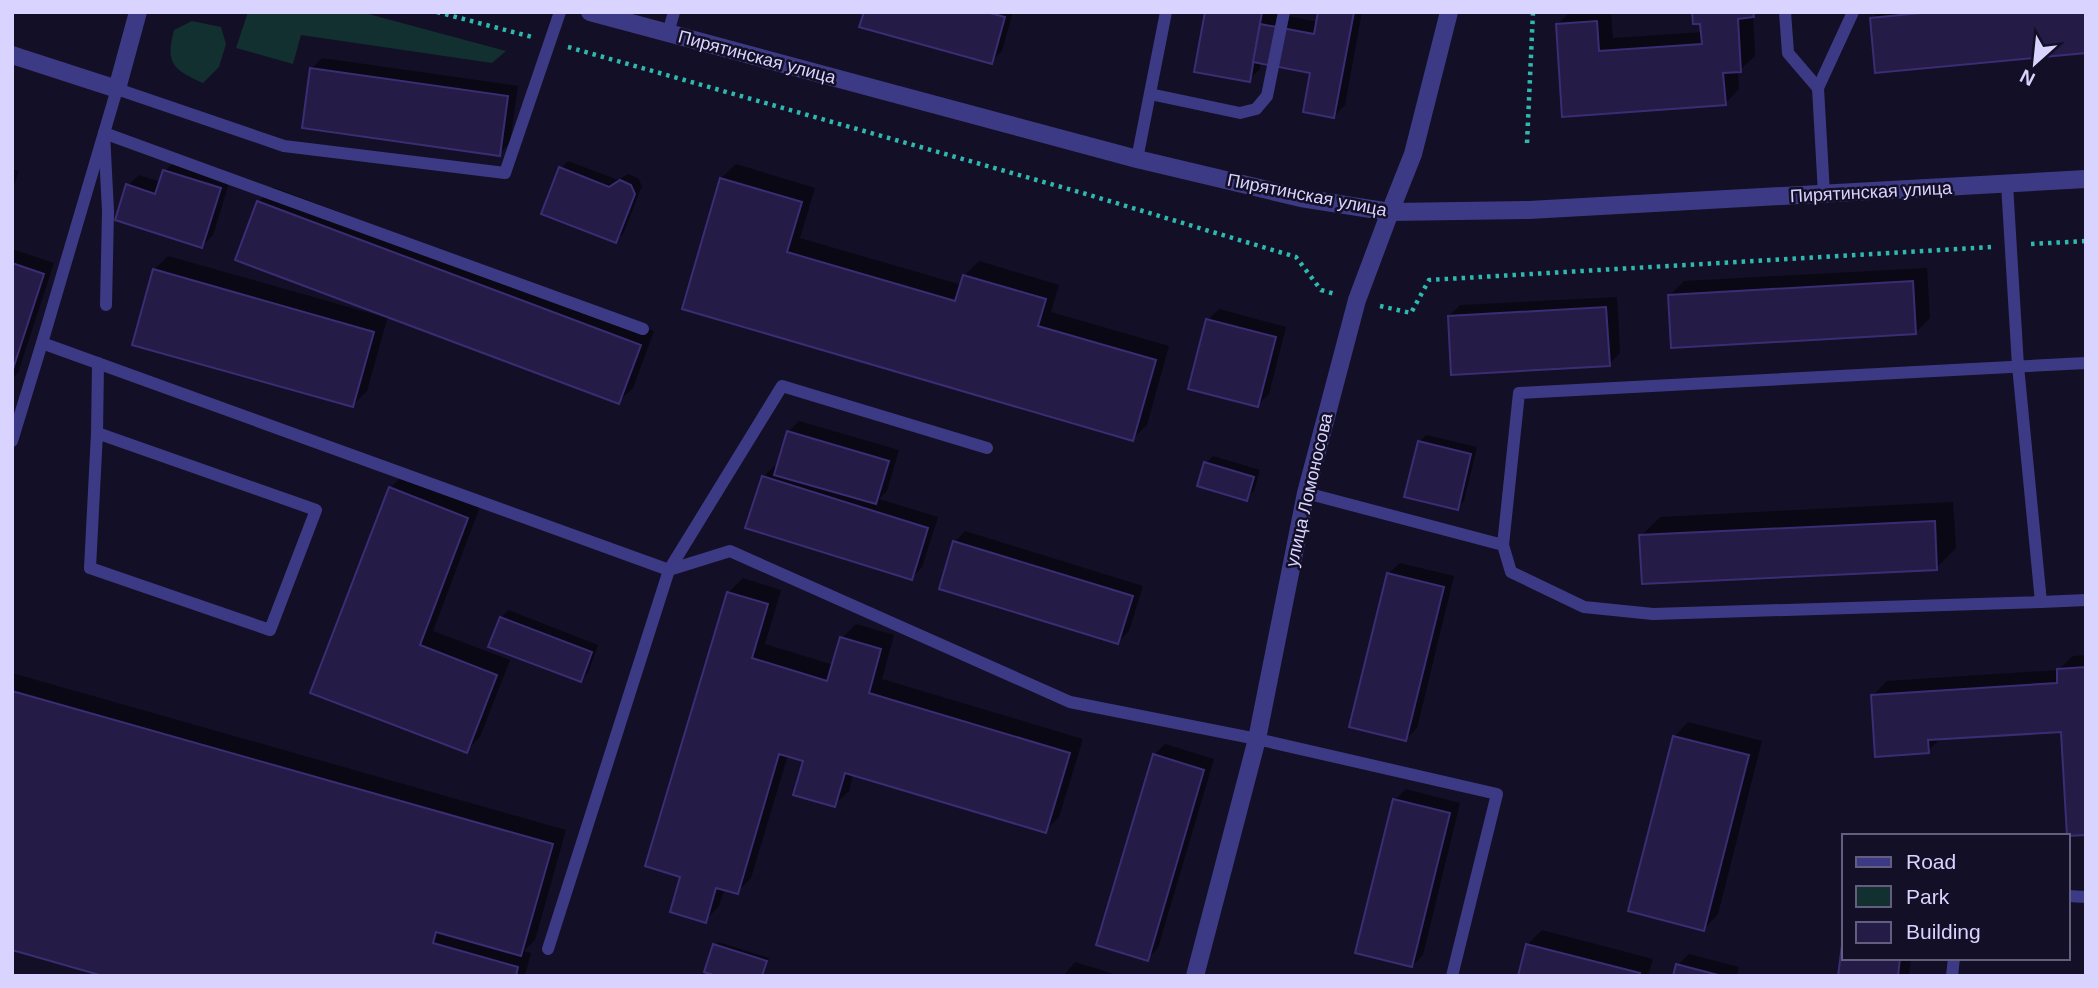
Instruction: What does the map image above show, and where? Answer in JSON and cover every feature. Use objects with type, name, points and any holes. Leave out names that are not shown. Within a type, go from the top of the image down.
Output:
[{"type":"street","points":[[12,55],[117,89],[138,12]]},
{"type":"street","name":"Пирятинская улица","points":[[590,12],[1137,159],[1301,198],[1390,212],[1530,210],[2086,179]]},
{"type":"street","name":"улица Ломоносова","points":[[1195,976],[1257,738],[1306,493],[1357,300],[1413,154],[1449,12]]},
{"type":"lane","points":[[12,441],[117,89],[284,146],[505,173],[560,12]]},
{"type":"lane","points":[[668,33],[674,12]]},
{"type":"lane","points":[[1137,159],[1166,12]]},
{"type":"lane","points":[[1150,94],[1240,113],[1256,108],[1267,96],[1284,12]]},
{"type":"lane","points":[[1784,12],[1788,53],[1818,88]]},
{"type":"lane","points":[[1824,194],[1818,88],[1853,12]]},
{"type":"lane","points":[[104,132],[108,211],[106,305]]},
{"type":"lane","points":[[104,132],[643,329]]},
{"type":"lane","points":[[2007,184],[2018,366],[2041,602]]},
{"type":"lane","points":[[42,343],[669,570],[730,551],[1070,702],[1257,738],[1497,794],[1452,976]]},
{"type":"lane","points":[[97,433],[316,510],[271,631],[90,568],[98,363]]},
{"type":"lane","points":[[2086,363],[1519,393],[1503,545],[1511,572],[1584,607],[1653,614],[2086,600]]},
{"type":"lane","points":[[548,949],[669,570],[782,386],[987,448]]},
{"type":"lane","points":[[1306,493],[1503,545]]},
{"type":"path","points":[[437,12],[1073,190],[1296,257],[1321,290],[1411,313],[1429,280],[2086,241]]},
{"type":"path","points":[[1527,143],[1533,12]]},
{"type":"green space","points":[[248,12],[361,12],[506,51],[492,63],[301,35],[293,64],[236,48]]},
{"type":"green space","points":[[192,21],[221,27],[226,44],[219,67],[203,83],[178,69],[171,58],[174,30]]},
{"type":"building","points":[[864,12],[986,12],[1005,17],[992,64],[859,27]]},
{"type":"building","points":[[1205,12],[1262,12],[1250,82],[1194,72]]},
{"type":"building","points":[[1318,12],[1354,12],[1334,118],[1303,112],[1310,73],[1253,62],[1260,24],[1314,34]]},
{"type":"building","points":[[1692,12],[1753,12],[1754,17],[1738,19],[1741,72],[1723,73],[1726,105],[1562,117],[1556,24],[1597,21],[1599,51],[1702,44],[1700,24],[1693,24]]},
{"type":"building","points":[[1932,12],[2086,12],[2086,53],[1875,73],[1870,18]]},
{"type":"building","points":[[310,68],[508,96],[500,156],[302,128]]},
{"type":"building","points":[[559,167],[609,187],[620,180],[631,185],[635,194],[616,243],[541,214]]},
{"type":"building","points":[[163,170],[221,188],[202,248],[115,220],[126,184],[155,194]]},
{"type":"building","points":[[720,178],[802,202],[787,252],[955,301],[963,275],[1046,299],[1038,326],[1156,360],[1133,441],[682,309]]},
{"type":"building","points":[[257,201],[641,345],[619,404],[235,260]]},
{"type":"building","points":[[12,263],[44,274],[12,372]]},
{"type":"building","points":[[153,269],[374,332],[353,407],[132,345]]},
{"type":"building","points":[[1913,281],[1916,334],[1671,348],[1668,295]]},
{"type":"building","points":[[1606,307],[1610,366],[1451,375],[1448,316]]},
{"type":"building","points":[[1206,319],[1276,337],[1258,407],[1188,389]]},
{"type":"building","points":[[787,431],[889,461],[876,504],[774,475]]},
{"type":"building","points":[[1418,441],[1471,454],[1458,510],[1404,497]]},
{"type":"building","points":[[1204,462],[1254,477],[1247,501],[1197,486]]},
{"type":"building","points":[[762,476],[928,528],[912,580],[745,528]]},
{"type":"building","points":[[389,487],[468,518],[420,645],[497,675],[467,753],[310,693]]},
{"type":"building","points":[[1935,521],[1937,570],[1642,584],[1639,535]]},
{"type":"building","points":[[953,541],[1133,596],[1118,644],[939,589]]},
{"type":"building","points":[[1387,573],[1444,587],[1406,741],[1349,727]]},
{"type":"building","points":[[727,592],[768,604],[752,658],[827,681],[840,637],[881,649],[869,693],[1070,753],[1046,833],[845,773],[835,807],[793,795],[803,761],[779,754],[738,894],[716,888],[706,923],[670,912],[680,877],[645,866]]},
{"type":"building","points":[[500,617],[592,652],[581,682],[488,647]]},
{"type":"building","points":[[2086,667],[2086,835],[2067,834],[2061,732],[1928,740],[1929,753],[1875,757],[1871,695],[2057,683],[2057,669]]},
{"type":"building","points":[[12,691],[553,844],[521,956],[436,932],[433,943],[518,967],[516,976],[103,976],[12,950]]},
{"type":"building","points":[[1673,736],[1749,755],[1704,931],[1628,911]]},
{"type":"building","points":[[1153,754],[1204,770],[1148,961],[1096,945]]},
{"type":"building","points":[[1393,799],[1450,813],[1412,967],[1355,953]]},
{"type":"building","points":[[713,944],[767,961],[762,976],[716,976],[704,972]]},
{"type":"building","points":[[1526,944],[1640,973],[1639,976],[1518,976]]},
{"type":"building","points":[[1842,945],[1842,960],[1900,960],[1898,976],[1838,976]]},
{"type":"building","points":[[1676,964],[1722,976],[1673,976]]}]
